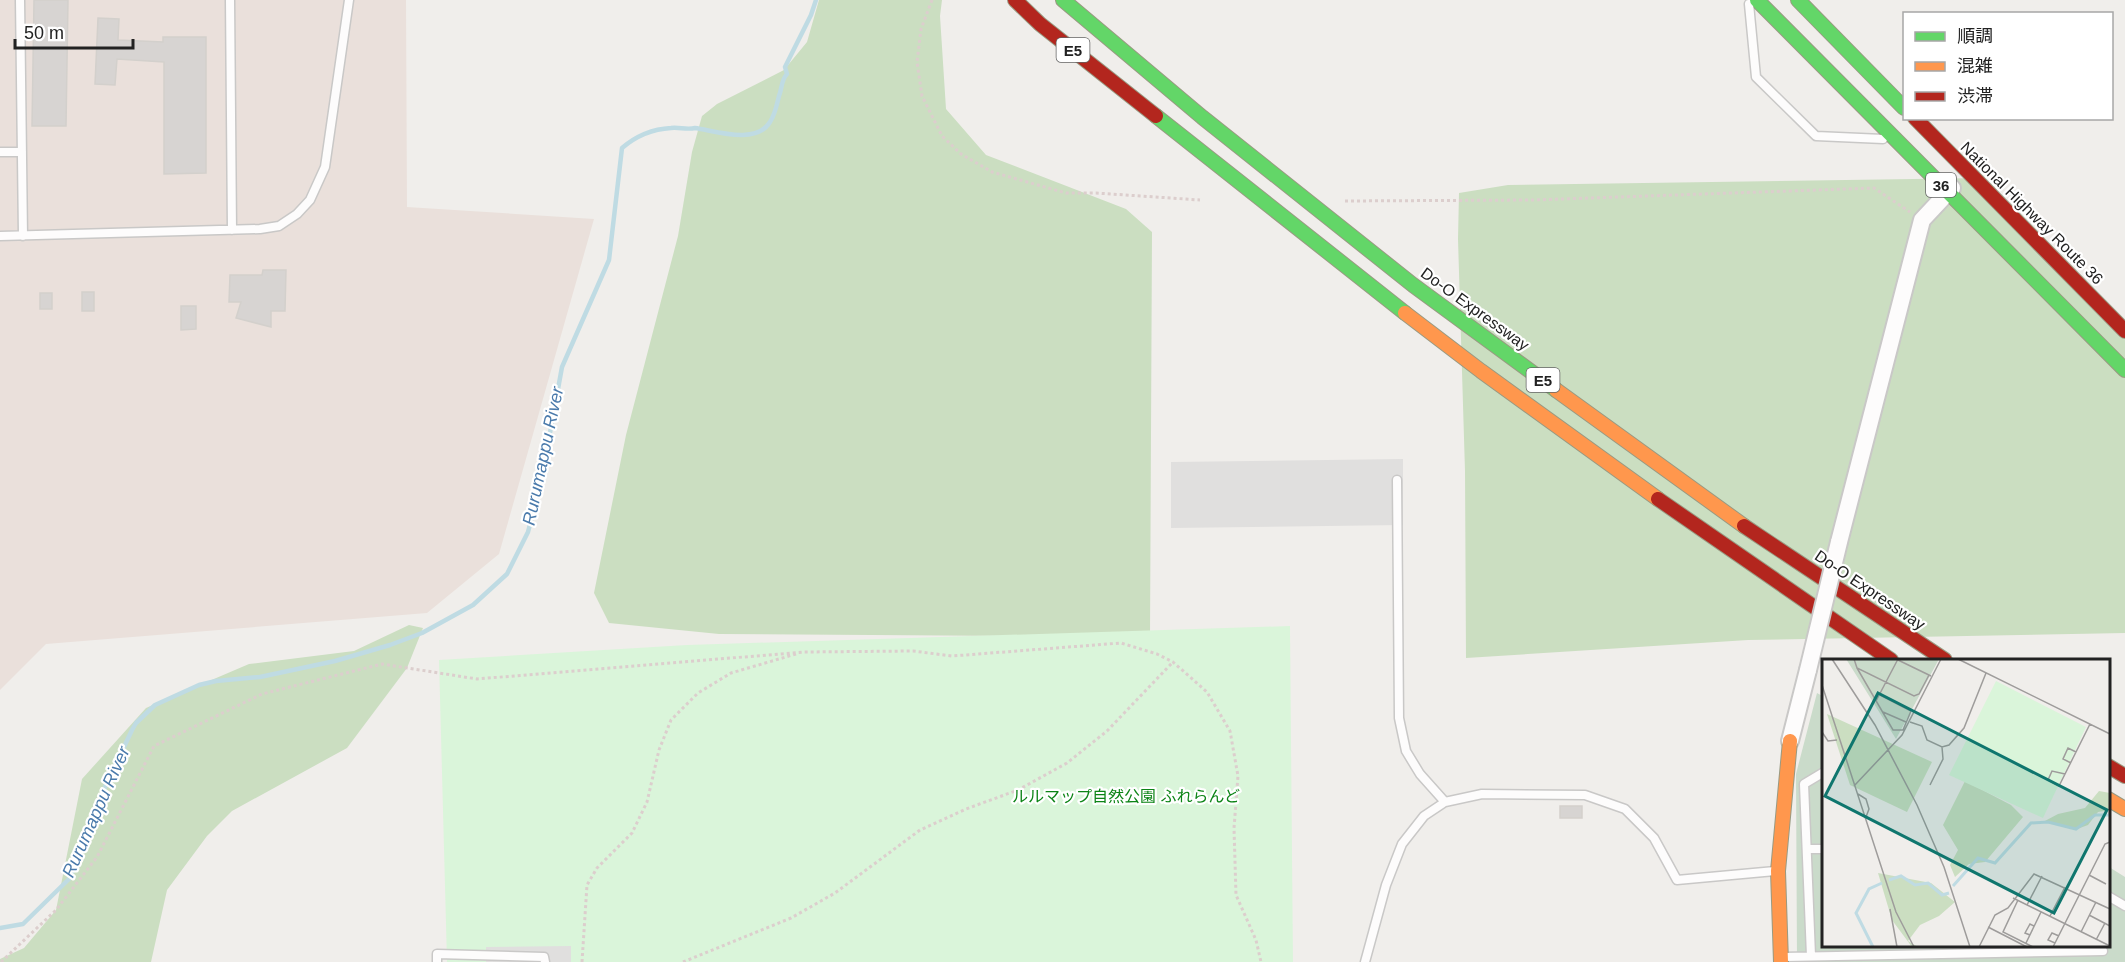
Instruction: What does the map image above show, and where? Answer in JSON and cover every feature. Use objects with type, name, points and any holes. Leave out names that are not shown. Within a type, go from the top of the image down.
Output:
[{"type":"main road","name":"E5","points":[[1015,0],[1040,24],[1389,301],[1481,371],[1707,534],[1890,659]]},
{"type":"main road","name":"Do-O Expressway","points":[[1063,0],[1155,79],[1413,285],[1718,508],[1944,659]]},
{"type":"main road","name":"36","points":[[1757,0],[2125,370]]},
{"type":"main road","points":[[1798,0],[1903,106]]},
{"type":"main road","name":"National Highway Route 36","points":[[1917,120],[2125,331]]},
{"type":"main road","points":[[1781,959],[1778,871],[1790,741]]},
{"type":"main road","points":[[2110,767],[2125,776]]},
{"type":"main road","points":[[2110,800],[2125,809]]},
{"type":"street","points":[[1790,741],[1922,220],[1968,172]]},
{"type":"lane","points":[[20,0],[23,236]]},
{"type":"lane","points":[[230,0],[232,230]]},
{"type":"lane","points":[[0,236],[260,229],[279,226],[297,214],[310,200],[325,167],[349,0]]},
{"type":"lane","points":[[1749,0],[1756,77],[1816,136],[1895,139]]},
{"type":"lane","points":[[0,152],[22,152]]},
{"type":"lane","points":[[1397,480],[1399,718],[1406,751],[1420,774],[1445,802]]},
{"type":"lane","points":[[1811,956],[1804,784],[1822,773]]},
{"type":"lane","points":[[1365,962],[1386,885],[1402,844],[1424,816],[1445,802],[1482,794],[1585,795],[1625,809],[1654,838],[1677,880],[1778,871]]},
{"type":"lane","points":[[1807,849],[1822,849]]},
{"type":"lane","points":[[2110,897],[2125,906]]},
{"type":"lane","points":[[1781,959],[1811,956],[1871,958],[2103,948],[2103,962]]},
{"type":"lane","points":[[437,962],[437,954],[508,959],[544,957],[545,962]]},
{"type":"path","points":[[932,0],[921,30],[917,62],[922,96],[942,136],[961,154],[992,172],[1066,193],[1200,200]]},
{"type":"path","points":[[1341,201],[1533,200],[1874,188],[1922,220]]},
{"type":"path","points":[[1,962],[56,909],[97,857],[154,746],[262,694],[382,664],[477,680],[804,652],[913,651],[952,656],[1121,643],[1173,662],[1207,692],[1230,731],[1238,776],[1234,828],[1236,895],[1256,940],[1261,962]]},
{"type":"path","points":[[582,962],[587,885],[597,868],[633,833],[647,802],[659,750],[671,720],[698,693],[730,673],[804,652]]},
{"type":"path","points":[[683,962],[791,918],[835,893],[920,830],[966,809],[1018,790],[1067,763],[1107,731],[1173,662]]},
{"type":"shaded area","points":[[0,0],[406,0],[407,207],[594,219],[499,554],[427,613],[46,644],[0,690]]},
{"type":"shaded area","points":[[1403,459],[1403,525],[1171,528],[1171,462]]},
{"type":"shaded area","points":[[571,946],[571,962],[486,962],[486,947]]},
{"type":"green space","points":[[819,0],[942,0],[940,16],[946,109],[986,155],[1126,209],[1152,232],[1150,637],[719,634],[609,623],[594,593],[626,435],[678,236],[692,152],[702,116],[717,104],[784,70],[807,42]]},
{"type":"green space","points":[[1981,178],[2125,321],[2125,633],[1748,640],[1466,658],[1465,471],[1458,239],[1459,193],[1508,185]]},
{"type":"green space","points":[[409,625],[423,628],[407,668],[347,748],[232,811],[207,836],[167,890],[151,962],[0,962],[0,959],[24,948],[56,910],[82,779],[146,708],[249,664],[354,651]]},
{"type":"green space","name":"ルルマップ自然公園 ふれらんど","points":[[1290,626],[1293,962],[447,962],[439,660],[687,645]]},
{"type":"green space","points":[[1817,693],[1822,696],[1822,947],[2110,947],[2110,868],[2125,877],[2125,962],[1797,962],[1796,774]]},
{"type":"building","points":[[34,0],[68,0],[66,126],[32,126]]},
{"type":"building","points":[[98,18],[119,19],[118,40],[163,42],[163,37],[206,37],[206,173],[164,174],[164,62],[117,59],[115,85],[95,84]]},
{"type":"building","points":[[263,270],[286,270],[285,311],[271,311],[271,327],[236,318],[241,302],[229,302],[230,275],[262,275]]},
{"type":"building","points":[[82,292],[94,292],[94,311],[82,311]]},
{"type":"building","points":[[40,293],[52,293],[52,309],[40,309]]},
{"type":"building","points":[[181,306],[196,306],[196,329],[181,330]]},
{"type":"building","points":[[1560,806],[1582,806],[1582,818],[1560,818]]},
{"type":"waterway","name":"Rurumappu River","points":[[0,928],[23,924],[70,878],[96,806],[132,730],[155,705],[199,685],[260,677],[335,661],[390,645],[422,633],[473,605],[507,574],[528,532],[541,482],[562,367],[609,260],[622,148],[645,134],[664,129],[695,128],[735,135],[746,135],[764,129],[777,106],[787,74],[785,67],[816,0]]},
{"type":"traffic: fast","points":[[1063,0],[1202,117],[1413,285],[1556,390]]},
{"type":"traffic: fast","points":[[1757,0],[2125,370]]},
{"type":"traffic: fast","points":[[1798,0],[1903,107]]},
{"type":"traffic: fast","points":[[1156,116],[1405,313]]},
{"type":"traffic: slow","points":[[1405,313],[1658,499]]},
{"type":"traffic: slow","points":[[1556,390],[1744,526]]},
{"type":"traffic: slow","points":[[1781,962],[1778,871],[1790,741]]},
{"type":"traffic: slow","points":[[2110,800],[2125,809]]},
{"type":"traffic: jam","points":[[1015,0],[1040,24],[1156,116]]},
{"type":"traffic: jam","points":[[1917,120],[2125,331]]},
{"type":"traffic: jam","points":[[1658,499],[1890,659]]},
{"type":"traffic: jam","points":[[1744,526],[1944,659]]},
{"type":"traffic: jam","points":[[2110,767],[2125,776]]}]
